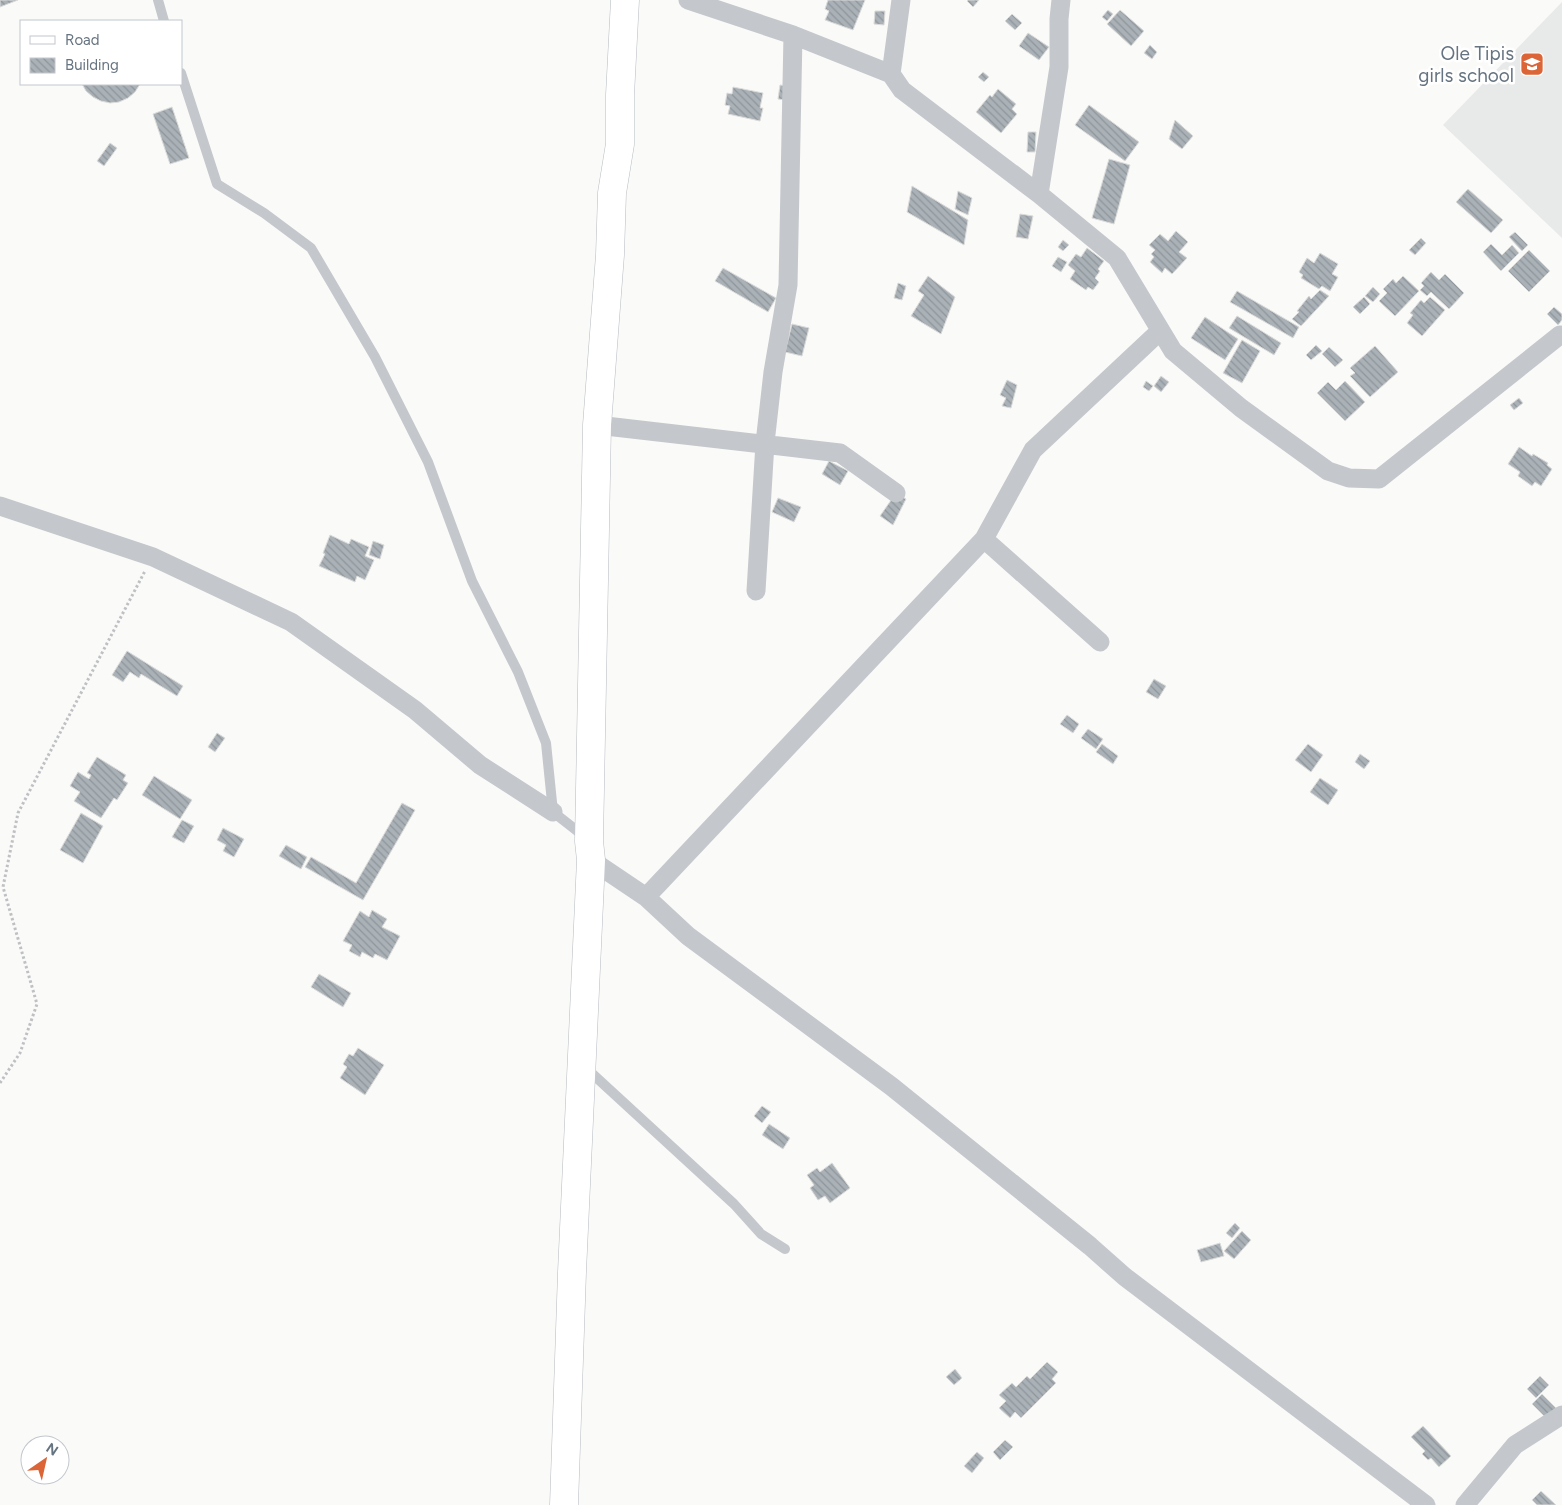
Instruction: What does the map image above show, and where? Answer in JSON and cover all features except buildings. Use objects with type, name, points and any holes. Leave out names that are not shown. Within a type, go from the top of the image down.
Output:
[{"type":"main road","points":[[564,1505],[572,1262],[590,851],[597,424],[610,255],[612,193],[620,144],[624,0]]},
{"type":"street","points":[[688,0],[793,36],[891,74],[902,90],[1039,194],[1117,258],[1172,351],[1233,402],[1328,471],[1350,478],[1379,479],[1560,335]]},
{"type":"street","points":[[891,74],[901,0]]},
{"type":"street","points":[[1039,194],[1059,67],[1061,0]]},
{"type":"street","points":[[756,591],[773,372],[788,285],[793,36]]},
{"type":"street","points":[[646,897],[984,539],[1032,450],[1160,331]]},
{"type":"street","points":[[597,424],[840,453],[896,493]]},
{"type":"street","points":[[0,506],[152,557],[291,622],[415,710],[480,765],[553,812]]},
{"type":"street","points":[[984,539],[1100,642]]},
{"type":"street","points":[[590,851],[646,897],[688,936],[891,1086],[1090,1246],[1125,1277],[1426,1505]]},
{"type":"street","points":[[1465,1505],[1515,1445],[1562,1415]]},
{"type":"lane","points":[[158,0],[164,20]]},
{"type":"lane","points":[[182,76],[217,184],[264,213],[311,248],[375,357],[424,454],[472,581],[518,672],[546,743],[553,812],[590,851]]},
{"type":"lane","points":[[581,1064],[734,1204],[762,1234],[784,1249]]},
{"type":"path","points":[[0,1083],[20,1053],[37,1004],[3,887],[18,813],[152,557]]},
{"type":"shaded area","name":"Ole Tipis girls school","points":[[1562,2],[1562,238],[1443,125]]},
{"type":"place","name":"Ole Tipis girls school","points":[[1532,64]]}]
